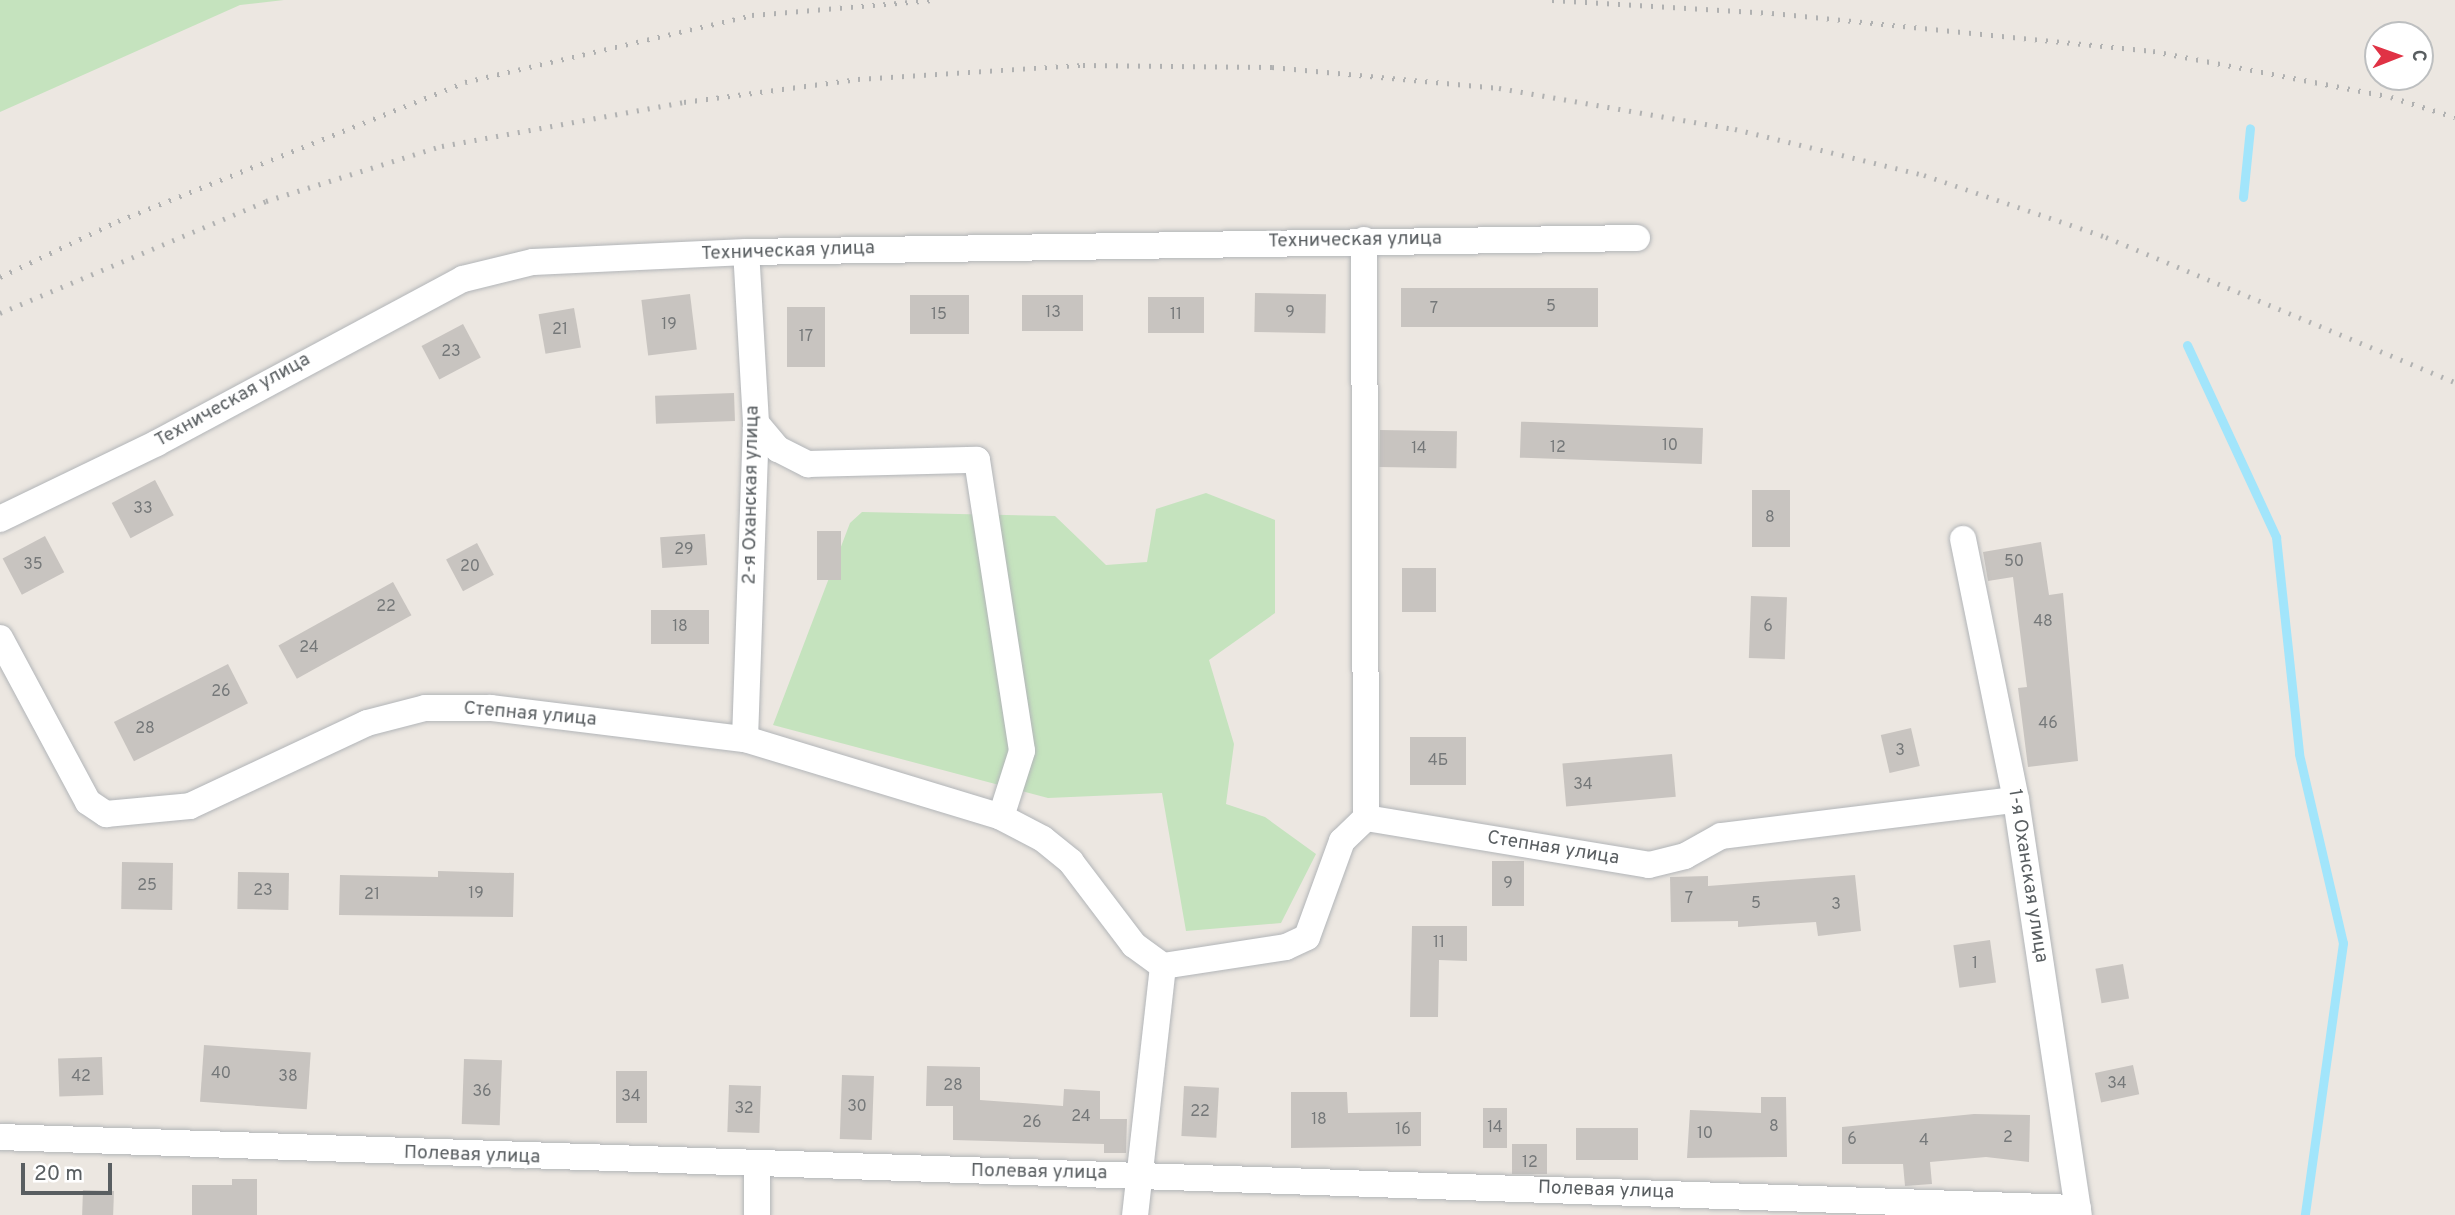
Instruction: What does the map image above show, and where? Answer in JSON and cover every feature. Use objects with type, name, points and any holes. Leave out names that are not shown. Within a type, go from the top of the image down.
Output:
[{"type":"street","name":"Техническая улица","points":[[0,519],[463,279],[533,262],[746,252],[1364,240],[1637,238]]},
{"type":"street","points":[[1135,1215],[1163,966],[1286,947],[1307,937],[1342,841],[1366,818],[1364,240]]},
{"type":"street","name":"2-я Оханская улица","points":[[744,739],[756,423],[746,252]]},
{"type":"street","points":[[756,423],[778,449],[808,464],[977,460],[1022,751],[1001,817]]},
{"type":"street","name":"1-я Оханская улица","points":[[1963,539],[1975,625],[2017,800],[2078,1212]]},
{"type":"street","name":"Степная улица","points":[[0,638],[88,802],[106,814],[190,806],[367,723],[425,708],[491,708],[744,739],[1001,817],[1071,862],[1134,946],[1163,966]]},
{"type":"street","name":"Степная улица","points":[[1366,818],[1649,865],[1685,856],[1721,836],[2017,800]]},
{"type":"street","name":"Полевая улица","points":[[0,1137],[757,1167],[1141,1173],[2078,1212]]},
{"type":"street","points":[[757,1167],[757,1215]]},
{"type":"green space","points":[[0,0],[284,0],[240,5],[0,112]]},
{"type":"green space","points":[[1206,493],[1275,520],[1275,613],[1209,660],[1234,744],[1226,804],[1265,817],[1316,854],[1281,923],[1186,931],[1162,793],[1048,798],[773,725],[850,523],[862,512],[1055,516],[1106,565],[1147,562],[1156,509]]},
{"type":"building","points":[[1401,288],[1598,288],[1598,327],[1401,327]]},
{"type":"building","points":[[1255,293],[1326,294],[1325,333],[1254,332]]},
{"type":"building","points":[[690,294],[697,350],[648,356],[641,300]]},
{"type":"building","points":[[910,295],[969,295],[969,334],[910,334]]},
{"type":"building","points":[[1022,295],[1083,295],[1083,331],[1022,331]]},
{"type":"building","points":[[1148,297],[1204,297],[1204,333],[1148,333]]},
{"type":"building","points":[[787,307],[825,307],[825,367],[787,367]]},
{"type":"building","points":[[574,308],[581,347],[545,354],[539,314]]},
{"type":"building","points":[[463,324],[481,358],[439,380],[422,346]]},
{"type":"building","points":[[734,393],[735,421],[656,424],[655,396]]},
{"type":"building","points":[[1521,422],[1703,428],[1702,464],[1520,458]]},
{"type":"building","points":[[1380,430],[1457,431],[1456,468],[1379,467]]},
{"type":"building","points":[[155,480],[174,515],[131,538],[112,503]]},
{"type":"building","points":[[1752,490],[1790,490],[1790,547],[1752,547]]},
{"type":"building","points":[[817,531],[841,531],[841,580],[817,580]]},
{"type":"building","points":[[705,534],[707,565],[662,568],[660,537]]},
{"type":"building","points":[[45,536],[64,572],[22,595],[3,559]]},
{"type":"building","points":[[2041,542],[2049,595],[2063,593],[2078,761],[2028,767],[2018,688],[2027,687],[2013,577],[1988,581],[1983,552]]},
{"type":"building","points":[[477,543],[494,575],[463,591],[446,559]]},
{"type":"building","points":[[1402,568],[1436,568],[1436,612],[1402,612]]},
{"type":"building","points":[[393,582],[411,615],[297,679],[278,646]]},
{"type":"building","points":[[1751,596],[1787,597],[1785,659],[1749,658]]},
{"type":"building","points":[[651,610],[709,610],[709,644],[651,644]]},
{"type":"building","points":[[228,664],[248,703],[134,761],[114,722]]},
{"type":"building","points":[[1911,728],[1920,766],[1890,773],[1881,735]]},
{"type":"building","points":[[1410,737],[1466,737],[1466,785],[1410,785]]},
{"type":"building","points":[[1672,754],[1676,797],[1566,806],[1562,764]]},
{"type":"building","points":[[1492,861],[1524,861],[1524,906],[1492,906]]},
{"type":"building","points":[[122,862],[173,863],[172,910],[121,909]]},
{"type":"building","points":[[438,871],[514,873],[513,917],[339,915],[340,875],[438,877]]},
{"type":"building","points":[[238,872],[289,873],[288,910],[237,909]]},
{"type":"building","points":[[1855,875],[1861,931],[1818,936],[1816,922],[1738,927],[1738,921],[1671,922],[1670,877],[1708,876],[1708,886]]},
{"type":"building","points":[[1412,926],[1467,926],[1467,961],[1439,960],[1438,1017],[1410,1017]]},
{"type":"building","points":[[1990,940],[1996,983],[1959,988],[1953,945]]},
{"type":"building","points":[[2123,964],[2129,998],[2102,1003],[2095,969]]},
{"type":"building","points":[[204,1045],[311,1052],[307,1109],[200,1102]]},
{"type":"building","points":[[102,1057],[103,1095],[59,1097],[58,1059]]},
{"type":"building","points":[[464,1059],[502,1060],[500,1125],[462,1124]]},
{"type":"building","points":[[2133,1065],[2139,1094],[2101,1102],[2095,1073]]},
{"type":"building","points":[[927,1066],[980,1067],[980,1100],[1063,1106],[1064,1089],[1100,1091],[1100,1119],[1127,1119],[1126,1153],[1104,1153],[1104,1144],[953,1140],[953,1106],[926,1106]]},
{"type":"building","points":[[616,1071],[647,1071],[647,1123],[616,1123]]},
{"type":"building","points":[[842,1075],[874,1076],[872,1140],[840,1139]]},
{"type":"building","points":[[729,1085],[761,1086],[759,1133],[727,1132]]},
{"type":"building","points":[[1184,1086],[1219,1088],[1216,1138],[1181,1136]]},
{"type":"building","points":[[1291,1092],[1347,1092],[1348,1113],[1421,1112],[1421,1146],[1291,1148]]},
{"type":"building","points":[[1761,1097],[1786,1097],[1787,1157],[1687,1158],[1690,1110],[1761,1113]]},
{"type":"building","points":[[1483,1108],[1507,1108],[1507,1148],[1483,1148]]},
{"type":"building","points":[[1974,1114],[2030,1115],[2029,1162],[1986,1157],[1930,1162],[1932,1184],[1905,1186],[1903,1164],[1842,1164],[1842,1127]]},
{"type":"building","points":[[1576,1128],[1638,1128],[1638,1160],[1576,1160]]},
{"type":"building","points":[[1512,1144],[1547,1144],[1547,1174],[1512,1174]]},
{"type":"building","points":[[232,1179],[257,1179],[257,1215],[192,1215],[192,1185],[232,1185]]},
{"type":"building","points":[[83,1190],[114,1191],[113,1215],[82,1215]]},
{"type":"waterway","points":[[2243,197],[2250,128]]},
{"type":"waterway","points":[[2187,345],[2276,537],[2299,754],[2343,943],[2305,1215]]},
{"type":"railway","points":[[0,277],[118,221],[465,82],[752,15],[936,0]]},
{"type":"railway","points":[[1552,0],[1772,13],[2153,51],[2391,97],[2455,117]]},
{"type":"railway","points":[[0,313],[266,201],[442,146],[684,102],[858,79],[1083,65],[1272,67],[1499,88],[1735,129],[1924,175],[2106,237],[2455,382]]}]
